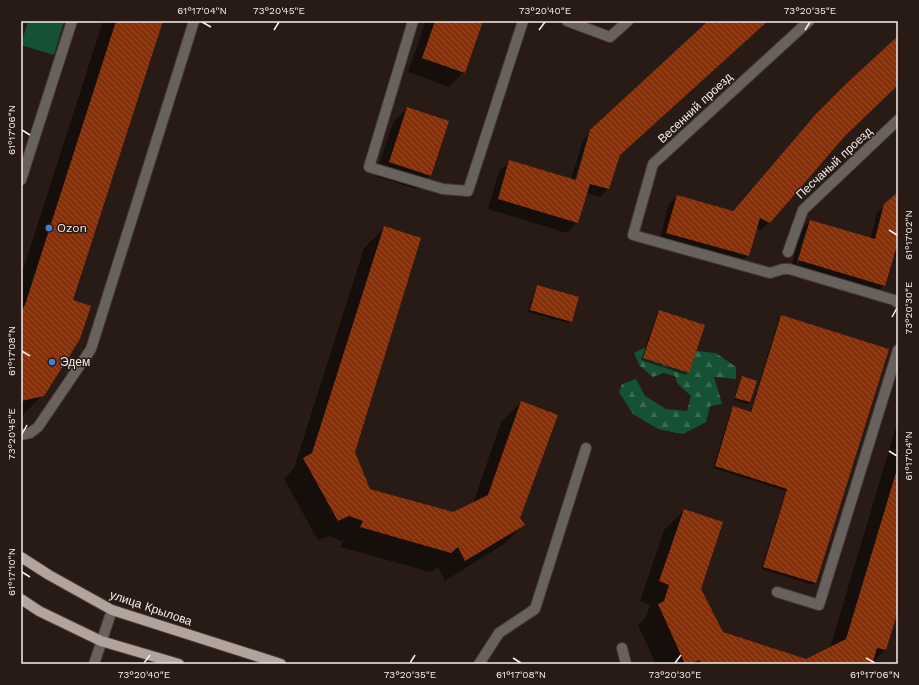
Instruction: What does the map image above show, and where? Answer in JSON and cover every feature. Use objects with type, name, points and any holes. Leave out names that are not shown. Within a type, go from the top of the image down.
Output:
[{"type":"main road","name":"улица Крылова","points":[[21,558],[112,610],[281,664]]},
{"type":"main road","points":[[21,599],[39,611],[101,641],[178,664]]},
{"type":"street","points":[[21,180],[72,21]]},
{"type":"street","points":[[21,435],[30,433],[38,427],[91,349],[194,21]]},
{"type":"street","points":[[412,21],[369,167],[443,189],[468,190],[524,21]]},
{"type":"street","points":[[566,21],[610,36],[628,21]]},
{"type":"street","name":"Весенний проезд","points":[[809,21],[653,164],[633,235],[770,273],[783,269],[789,269],[894,300],[898,303]]},
{"type":"street","name":"Песчаный проезд","points":[[788,252],[803,210],[898,120]]},
{"type":"street","points":[[777,592],[819,605],[898,350]]},
{"type":"street","points":[[479,664],[499,633],[535,609],[586,448]]},
{"type":"street","points":[[94,664],[112,610]]},
{"type":"street","points":[[622,648],[626,664]]},
{"type":"green space","points":[[28,21],[64,21],[54,55],[21,45]]},
{"type":"green space","points":[[646,347],[643,358],[689,373],[696,351],[716,353],[736,367],[736,379],[714,377],[722,404],[710,406],[706,422],[683,434],[658,429],[633,414],[619,392],[622,384],[636,379],[645,396],[666,409],[687,411],[691,396],[677,383],[675,376],[664,373],[653,377],[640,366],[634,353]]},
{"type":"building","points":[[116,21],[163,21],[73,300],[91,306],[80,339],[44,396],[21,401],[21,312],[25,305]]},
{"type":"building","points":[[435,21],[483,21],[465,73],[422,58]]},
{"type":"building","points":[[708,21],[768,21],[620,155],[609,189],[590,184],[578,223],[498,199],[509,160],[576,180],[590,130]]},
{"type":"building","points":[[898,36],[898,85],[844,137],[770,223],[760,218],[749,256],[666,233],[677,195],[733,211],[815,115]]},
{"type":"building","points":[[407,107],[449,121],[431,176],[389,162]]},
{"type":"building","points":[[898,192],[898,246],[885,286],[798,260],[810,220],[875,239],[884,204]]},
{"type":"building","points":[[384,226],[421,238],[355,452],[370,489],[453,512],[488,495],[521,401],[558,415],[520,518],[525,525],[465,561],[458,547],[451,553],[360,527],[363,521],[349,516],[338,521],[303,458],[312,453]]},
{"type":"building","points":[[537,285],[579,297],[572,322],[530,310]]},
{"type":"building","points":[[659,310],[705,325],[689,373],[643,358]]},
{"type":"building","points":[[781,315],[889,349],[816,583],[763,567],[787,489],[715,466],[733,406],[751,412]]},
{"type":"building","points":[[742,376],[757,381],[750,402],[735,398]]},
{"type":"building","points":[[898,466],[898,611],[886,650],[877,648],[873,661],[875,664],[701,664],[699,660],[691,664],[685,664],[658,604],[664,601],[669,585],[659,581],[684,509],[723,522],[701,589],[723,632],[806,659],[846,639]]},
{"type":"place","name":"Ozon","points":[[49,228]]},
{"type":"place","name":"Эдем","points":[[52,362]]}]
